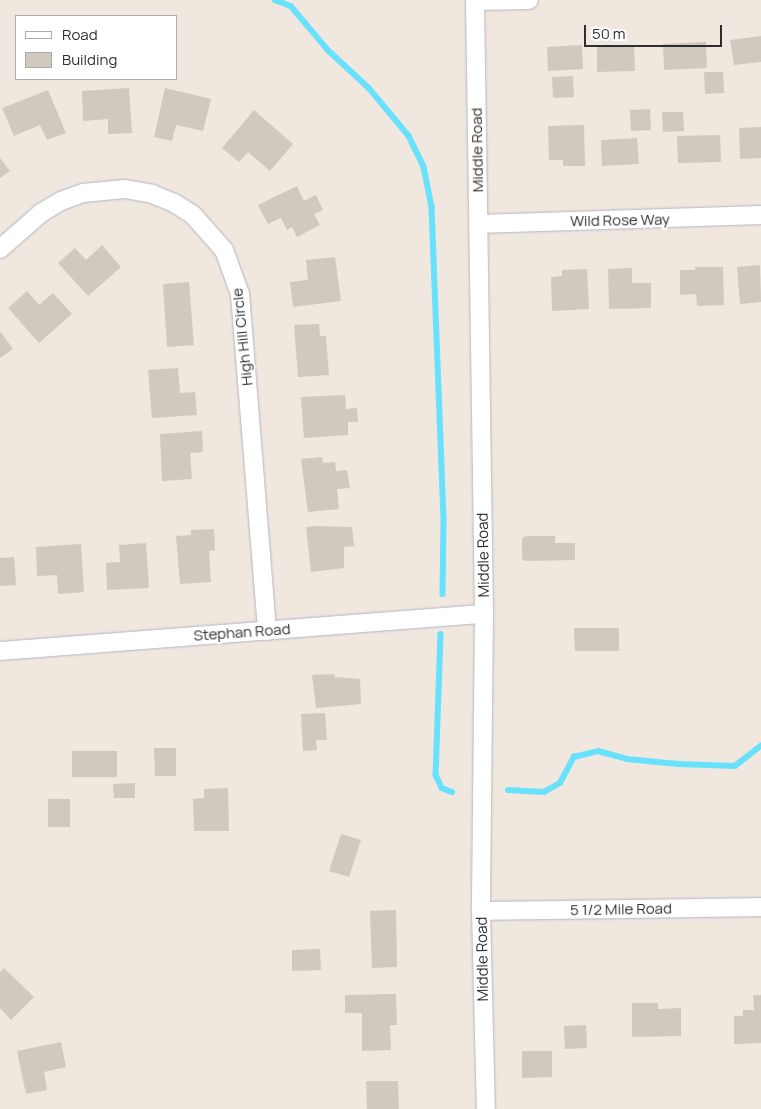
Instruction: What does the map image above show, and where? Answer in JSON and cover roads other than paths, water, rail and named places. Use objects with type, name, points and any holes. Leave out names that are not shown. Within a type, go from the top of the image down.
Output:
[{"type":"street","points":[[475,1],[529,0]]},
{"type":"street","name":"Middle Road","points":[[475,1],[484,614],[481,911],[486,1109]]},
{"type":"street","name":"High Hill Circle","points":[[0,249],[41,213],[61,201],[83,193],[125,189],[152,194],[174,203],[205,226],[224,250],[240,294],[267,630]]},
{"type":"street","name":"Wild Rose Way","points":[[478,224],[761,215]]},
{"type":"street","name":"Stephan Road","points":[[0,651],[484,614]]},
{"type":"street","name":"5 1/2 Mile Road","points":[[481,911],[761,906]]},
{"type":"waterway","points":[[275,0],[291,6],[328,50],[369,88],[409,136],[424,167],[432,207],[444,522],[443,594]]},
{"type":"waterway","points":[[441,634],[436,775],[442,788],[452,792]]},
{"type":"waterway","points":[[508,790],[544,792],[560,783],[574,757],[598,751],[627,759],[678,764],[735,766],[761,746]]}]
